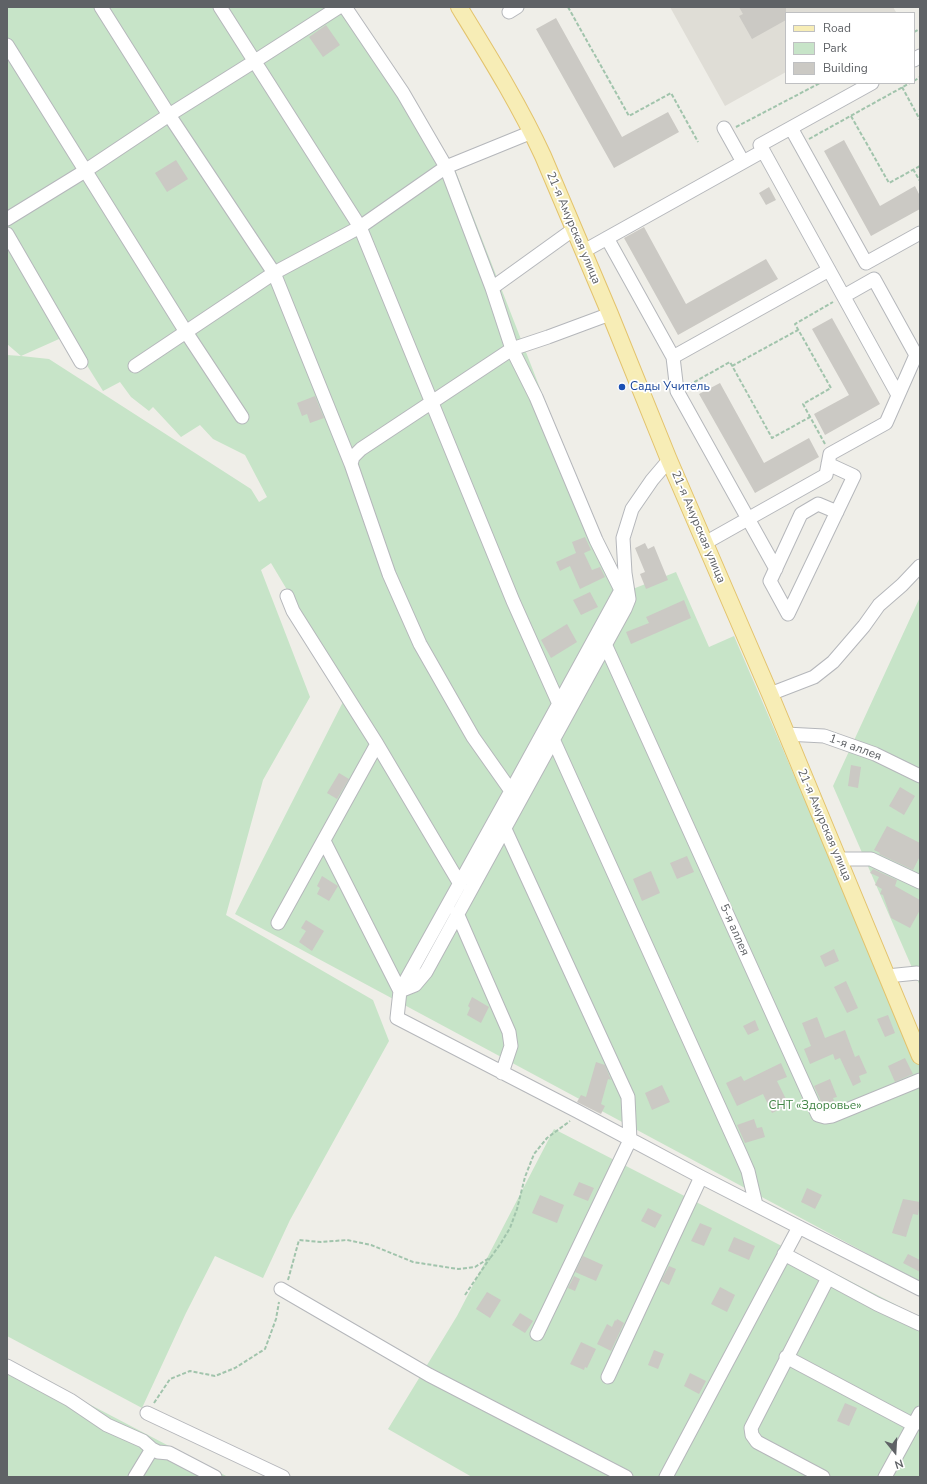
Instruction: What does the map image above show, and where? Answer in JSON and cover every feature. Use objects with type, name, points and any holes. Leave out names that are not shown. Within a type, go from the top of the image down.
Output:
[{"type":"main road","name":"21-я Амурская улица","points":[[459,7],[505,82],[532,132],[610,314],[669,460],[770,694],[920,1056]]},
{"type":"street","points":[[101,7],[169,115],[274,273],[352,464],[389,574],[420,644],[473,737],[511,791]]},
{"type":"street","points":[[220,7],[360,227],[513,601],[558,704]]},
{"type":"street","points":[[7,219],[338,7]]},
{"type":"street","points":[[345,7],[403,93],[446,167],[492,288],[512,348],[536,397],[596,540],[621,590],[400,991],[397,1018],[701,1177],[920,1289]]},
{"type":"street","points":[[7,45],[186,332],[242,417]]},
{"type":"street","points":[[870,84],[760,145],[898,395]]},
{"type":"street","points":[[724,128],[743,162]]},
{"type":"street","points":[[791,128],[866,263],[920,233]]},
{"type":"street","points":[[135,366],[274,273],[360,227],[446,167],[532,132]]},
{"type":"street","points":[[584,252],[763,151]]},
{"type":"street","points":[[492,288],[574,229]]},
{"type":"street","points":[[7,234],[81,362]]},
{"type":"street","points":[[607,238],[673,357],[678,391],[776,569]]},
{"type":"street","points":[[673,357],[829,270]]},
{"type":"street","points":[[705,543],[826,475],[829,459],[886,423],[916,355],[874,279],[844,296]]},
{"type":"street","points":[[352,464],[353,457],[361,449],[512,348],[548,338],[610,314]]},
{"type":"street","points":[[829,459],[854,476],[837,512],[788,614],[770,582],[801,514],[818,504],[837,512]]},
{"type":"street","points":[[400,991],[415,985],[426,972],[629,599],[625,573],[623,538],[632,509],[652,480],[669,460]]},
{"type":"street","points":[[770,694],[814,677],[833,662],[864,626],[879,605],[902,585],[920,566]]},
{"type":"street","points":[[287,596],[293,612],[377,744],[460,884]]},
{"type":"street","name":"5-я аллея","points":[[605,644],[818,1115],[825,1117],[832,1116],[920,1080]]},
{"type":"street","name":"1-я аллея","points":[[786,734],[824,736],[875,754],[920,776]]},
{"type":"street","points":[[553,739],[748,1171],[756,1205]]},
{"type":"street","points":[[278,923],[377,744]]},
{"type":"street","points":[[504,827],[628,1097],[630,1140],[538,1334]]},
{"type":"street","points":[[324,841],[400,991]]},
{"type":"street","points":[[838,859],[871,858],[920,882]]},
{"type":"street","points":[[457,913],[509,1032],[511,1046],[502,1073]]},
{"type":"street","points":[[887,976],[917,972],[920,974]]},
{"type":"street","points":[[608,1377],[701,1177]]},
{"type":"street","points":[[666,1477],[799,1227]]},
{"type":"street","points":[[784,1254],[877,1304],[920,1324]]},
{"type":"street","points":[[823,1477],[757,1442],[752,1435],[751,1428],[786,1357],[828,1278]]},
{"type":"street","points":[[281,1289],[430,1375],[626,1477]]},
{"type":"street","points":[[786,1357],[914,1425]]},
{"type":"street","points":[[7,1366],[70,1400],[107,1425],[143,1441],[152,1449],[169,1453],[215,1477]]},
{"type":"street","points":[[147,1413],[283,1477]]},
{"type":"street","points":[[886,1477],[920,1413]]},
{"type":"street","points":[[135,1477],[152,1449]]},
{"type":"path","points":[[568,7],[629,116],[670,93],[698,142]]},
{"type":"path","points":[[724,128],[735,128],[745,124],[818,84]]},
{"type":"path","points":[[800,144],[908,84]]},
{"type":"path","points":[[902,88],[920,120]]},
{"type":"path","points":[[851,116],[889,183],[920,166]]},
{"type":"path","points":[[913,169],[920,181]]},
{"type":"path","points":[[829,459],[803,404],[831,388],[795,324],[844,296]]},
{"type":"path","points":[[732,366],[798,330]]},
{"type":"path","points":[[678,391],[730,362],[772,438],[810,416]]},
{"type":"path","points":[[465,1295],[510,1228],[517,1209],[525,1177],[534,1154],[547,1138],[568,1124],[577,1111]]},
{"type":"path","points":[[147,1413],[170,1379],[190,1371],[215,1376],[235,1368],[265,1349],[276,1319],[281,1289],[287,1283],[298,1240],[321,1242],[347,1240],[371,1245],[413,1262],[458,1270],[475,1267],[491,1258]]},
{"type":"shaded area","points":[[670,7],[893,7],[896,12],[785,12],[785,73],[725,106]]},
{"type":"green space","name":"СНТ «Здоровье»","points":[[7,7],[353,7],[408,91],[454,167],[620,594],[676,572],[709,647],[734,636],[920,1067],[920,1282],[235,914],[348,692],[271,563],[261,570],[310,697],[263,780],[226,915],[373,1000],[389,1041],[290,1220],[263,1278],[215,1256],[186,1313],[142,1408],[7,1336],[7,355],[21,356],[7,344]],"holes":[[[68,335],[103,391],[120,382],[131,397],[149,411],[153,407],[181,437],[200,425],[213,439],[245,455],[267,497],[259,502],[251,489],[49,359],[21,356]]]},
{"type":"green space","points":[[920,597],[920,986],[833,786]]},
{"type":"green space","points":[[554,1129],[920,1317],[920,1477],[472,1477],[388,1429],[457,1316]]},
{"type":"green space","points":[[7,1361],[228,1477],[7,1477]]},
{"type":"building","points":[[739,7],[786,7],[785,21],[752,39],[739,16],[743,14]]},
{"type":"building","points":[[556,18],[622,137],[668,112],[679,132],[614,168],[536,29]]},
{"type":"building","points":[[326,25],[340,45],[323,57],[309,37]]},
{"type":"building","points":[[844,140],[880,206],[915,186],[920,196],[920,209],[871,236],[824,151]]},
{"type":"building","points":[[176,160],[188,179],[167,192],[155,173]]},
{"type":"building","points":[[769,187],[776,200],[766,205],[759,193]]},
{"type":"building","points":[[644,227],[686,304],[766,259],[778,279],[678,335],[624,238]]},
{"type":"building","points":[[832,318],[880,404],[825,435],[814,414],[849,395],[812,329]]},
{"type":"building","points":[[720,383],[764,463],[809,438],[819,457],[755,493],[699,394]]},
{"type":"building","points":[[315,396],[324,418],[310,423],[307,414],[302,416],[297,403]]},
{"type":"building","points":[[585,537],[591,550],[584,553],[592,570],[600,567],[605,577],[580,589],[570,566],[560,571],[556,562],[576,553],[572,542]]},
{"type":"building","points":[[645,543],[648,549],[654,546],[668,580],[646,589],[640,574],[645,572],[635,548]]},
{"type":"building","points":[[590,592],[598,607],[581,615],[573,600]]},
{"type":"building","points":[[684,600],[691,618],[631,644],[626,632],[649,623],[646,617]]},
{"type":"building","points":[[567,624],[577,642],[551,658],[541,640]]},
{"type":"building","points":[[851,765],[861,767],[858,788],[848,786]]},
{"type":"building","points":[[339,773],[349,779],[337,799],[327,793]]},
{"type":"building","points":[[900,787],[915,796],[904,815],[889,806]]},
{"type":"building","points":[[887,826],[920,843],[920,856],[913,870],[879,854],[880,853],[874,850]]},
{"type":"building","points":[[687,856],[694,872],[677,879],[670,863]]},
{"type":"building","points":[[873,869],[897,880],[895,886],[920,900],[920,910],[910,928],[891,918],[883,895],[880,894],[882,889],[875,885],[879,877],[870,873]]},
{"type":"building","points":[[651,871],[660,893],[642,901],[633,879]]},
{"type":"building","points":[[322,876],[338,886],[329,901],[317,894],[320,888],[317,886]]},
{"type":"building","points":[[306,920],[324,931],[312,951],[299,942],[306,931],[301,928]]},
{"type":"building","points":[[834,949],[839,961],[825,967],[820,956]]},
{"type":"building","points":[[846,981],[858,1008],[847,1013],[834,987]]},
{"type":"building","points":[[472,997],[489,1007],[481,1023],[467,1015],[470,1008],[468,1006]]},
{"type":"building","points":[[888,1015],[895,1033],[885,1037],[877,1019]]},
{"type":"building","points":[[817,1017],[825,1038],[845,1030],[855,1057],[859,1055],[867,1073],[859,1076],[861,1082],[853,1086],[840,1058],[835,1060],[833,1054],[810,1064],[804,1049],[811,1046],[802,1023]]},
{"type":"building","points":[[755,1020],[759,1030],[748,1035],[743,1026]]},
{"type":"building","points":[[905,1058],[913,1074],[895,1082],[888,1066]]},
{"type":"building","points":[[596,1062],[605,1065],[611,1080],[608,1079],[601,1104],[605,1106],[601,1114],[577,1102],[581,1095],[586,1097]]},
{"type":"building","points":[[781,1063],[787,1077],[777,1081],[789,1105],[772,1113],[763,1094],[737,1106],[726,1083],[741,1076],[744,1081]]},
{"type":"building","points":[[830,1079],[837,1097],[833,1098],[836,1106],[826,1109],[824,1108],[814,1086]]},
{"type":"building","points":[[662,1085],[670,1102],[652,1110],[645,1093]]},
{"type":"building","points":[[754,1119],[757,1128],[762,1127],[765,1137],[745,1143],[737,1125]]},
{"type":"building","points":[[579,1182],[594,1188],[588,1201],[573,1195]]},
{"type":"building","points":[[807,1188],[822,1195],[815,1209],[801,1202]]},
{"type":"building","points":[[540,1195],[564,1205],[557,1223],[532,1213]]},
{"type":"building","points":[[903,1199],[920,1202],[918,1215],[913,1214],[906,1237],[892,1233]]},
{"type":"building","points":[[648,1208],[662,1215],[655,1228],[641,1221]]},
{"type":"building","points":[[700,1223],[712,1228],[704,1246],[691,1241]]},
{"type":"building","points":[[734,1237],[755,1246],[749,1260],[728,1251]]},
{"type":"building","points":[[908,1254],[920,1260],[920,1272],[903,1263]]},
{"type":"building","points":[[583,1256],[603,1265],[596,1281],[575,1272]]},
{"type":"building","points":[[669,1266],[676,1269],[669,1285],[661,1281]]},
{"type":"building","points":[[574,1276],[580,1279],[575,1291],[568,1288]]},
{"type":"building","points":[[720,1287],[735,1295],[727,1312],[711,1304]]},
{"type":"building","points":[[487,1292],[501,1300],[490,1318],[476,1309]]},
{"type":"building","points":[[520,1313],[533,1321],[525,1333],[512,1325]]},
{"type":"building","points":[[617,1319],[624,1323],[611,1351],[597,1344],[607,1324],[612,1327]]},
{"type":"building","points":[[581,1342],[596,1349],[587,1368],[585,1367],[584,1370],[570,1364]]},
{"type":"building","points":[[654,1350],[664,1354],[658,1369],[648,1365]]},
{"type":"building","points":[[690,1373],[706,1381],[699,1394],[684,1386]]},
{"type":"building","points":[[845,1403],[857,1408],[849,1426],[837,1421]]},
{"type":"place","name":"Сады Учитель","points":[[622,387]]}]
